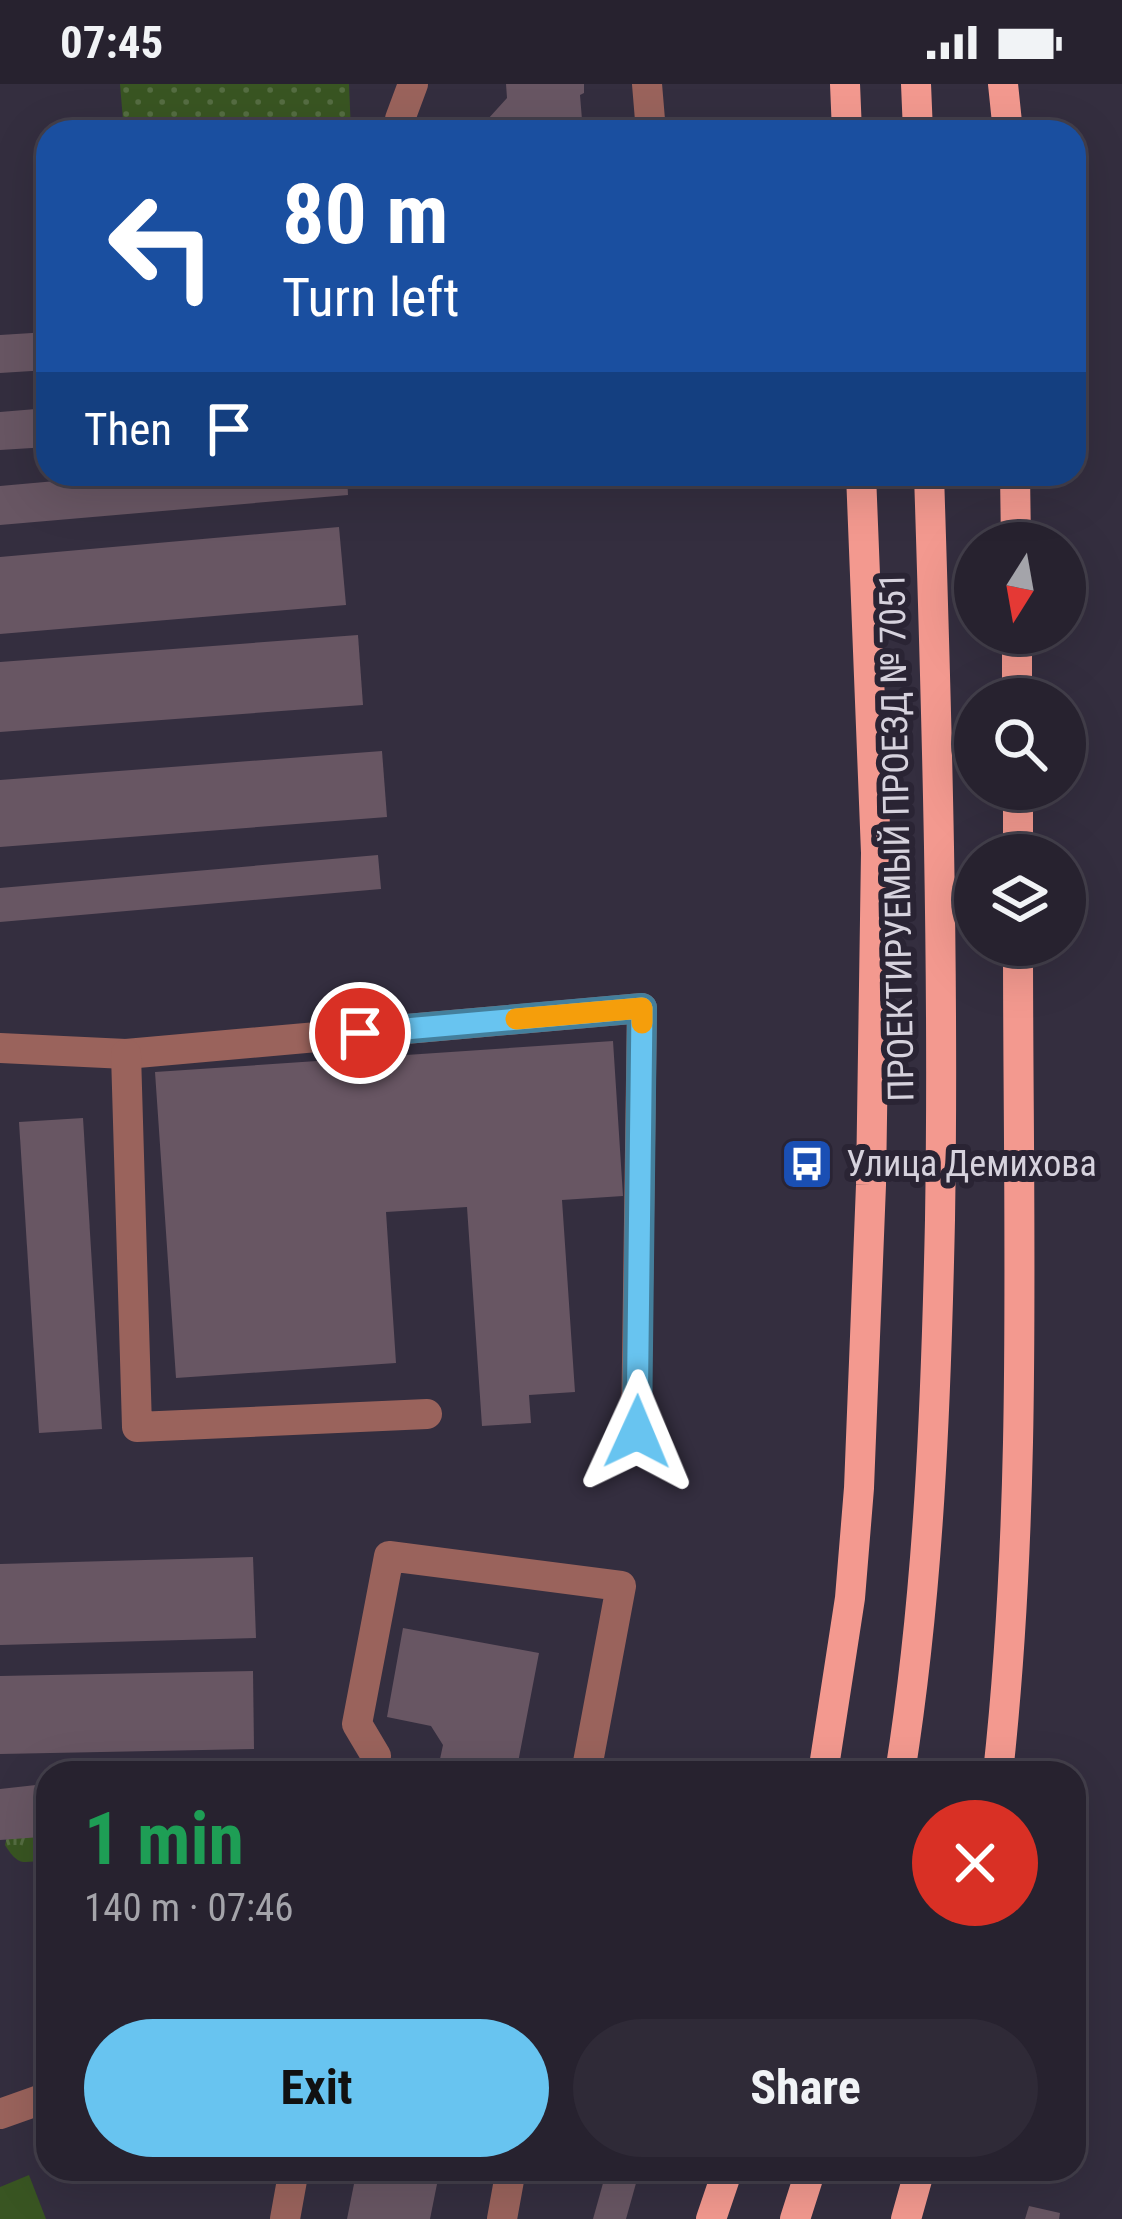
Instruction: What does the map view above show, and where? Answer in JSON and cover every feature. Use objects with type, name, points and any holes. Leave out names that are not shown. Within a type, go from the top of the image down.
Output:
[{"type":"main road","points":[[845,84],[846,120]]},
{"type":"main road","points":[[916,84],[918,120]]},
{"type":"main road","points":[[1003,84],[1007,120]]},
{"type":"main road","name":"ПРОЕКТИРУЕМЫЙ ПРОЕЗД № 7051","points":[[825,1761],[850,1598],[870,1209],[877,853],[862,486]]},
{"type":"main road","name":"ПРОЕКТИРУЕМЫЙ ПРОЕЗД № 7051","points":[[902,1761],[921,1612],[938,1336],[942,882],[929,486]]},
{"type":"main road","points":[[1016,486],[1016,522]]},
{"type":"main road","points":[[999,1761],[1016,1525],[1018,966]]},
{"type":"main road","points":[[710,2219],[724,2181]]},
{"type":"main road","points":[[795,2219],[807,2181]]},
{"type":"main road","points":[[902,2219],[917,2181]]},
{"type":"lane","points":[[400,120],[413,84]]},
{"type":"lane","points":[[647,84],[650,120]]},
{"type":"lane","points":[[0,1048],[126,1054],[642,1008],[637,1432]]},
{"type":"lane","points":[[126,1054],[137,1427],[428,1414]]},
{"type":"lane","points":[[375,1761],[357,1724],[389,1556],[621,1586],[588,1761]]},
{"type":"lane","points":[[0,2114],[36,2101]]},
{"type":"lane","points":[[285,2219],[292,2181]]},
{"type":"lane","points":[[502,2219],[509,2181]]},
{"type":"green space","points":[[120,84],[349,84],[350,120],[123,120]]},
{"type":"green space","points":[[36,1825],[36,1862],[20,1861],[11,1853],[5,1845],[9,1828]]},
{"type":"green space","points":[[29,2175],[46,2219],[0,2219],[0,2187]]},
{"type":"building","points":[[506,84],[584,84],[582,120],[468,120],[488,119],[507,98]]},
{"type":"building","points":[[36,333],[36,371],[0,373],[0,335]]},
{"type":"building","points":[[36,409],[36,448],[0,450],[0,412]]},
{"type":"building","points":[[0,486],[348,486],[348,495],[0,525]]},
{"type":"building","points":[[339,527],[346,605],[0,634],[0,557]]},
{"type":"building","points":[[358,635],[363,705],[0,732],[0,662]]},
{"type":"building","points":[[382,751],[387,817],[0,847],[0,780]]},
{"type":"building","points":[[378,855],[381,889],[0,922],[0,888]]},
{"type":"building","points":[[613,1041],[623,1196],[562,1200],[575,1392],[529,1395],[531,1423],[482,1426],[467,1207],[386,1212],[396,1363],[176,1378],[155,1072]]},
{"type":"building","points":[[83,1118],[102,1429],[39,1433],[19,1122]]},
{"type":"building","points":[[253,1557],[256,1638],[0,1645],[0,1564]]},
{"type":"building","points":[[403,1628],[539,1653],[518,1761],[440,1761],[443,1745],[431,1726],[387,1717]]},
{"type":"building","points":[[253,1671],[254,1749],[0,1754],[0,1676]]},
{"type":"building","points":[[36,1785],[36,1837],[0,1840],[0,1789]]},
{"type":"building","points":[[355,2181],[438,2181],[430,2219],[347,2219]]},
{"type":"building","points":[[604,2181],[637,2181],[626,2219],[593,2219]]},
{"type":"building","points":[[1029,2206],[1060,2213],[1059,2219],[1025,2219]]},
{"type":"slow traffic","points":[[516,1019],[642,1008],[642,1023]]},
{"type":"place","name":"Улица Демихова","points":[[807,1164]]},
{"type":"route","points":[[360,1033],[642,1008],[637,1432]]}]
